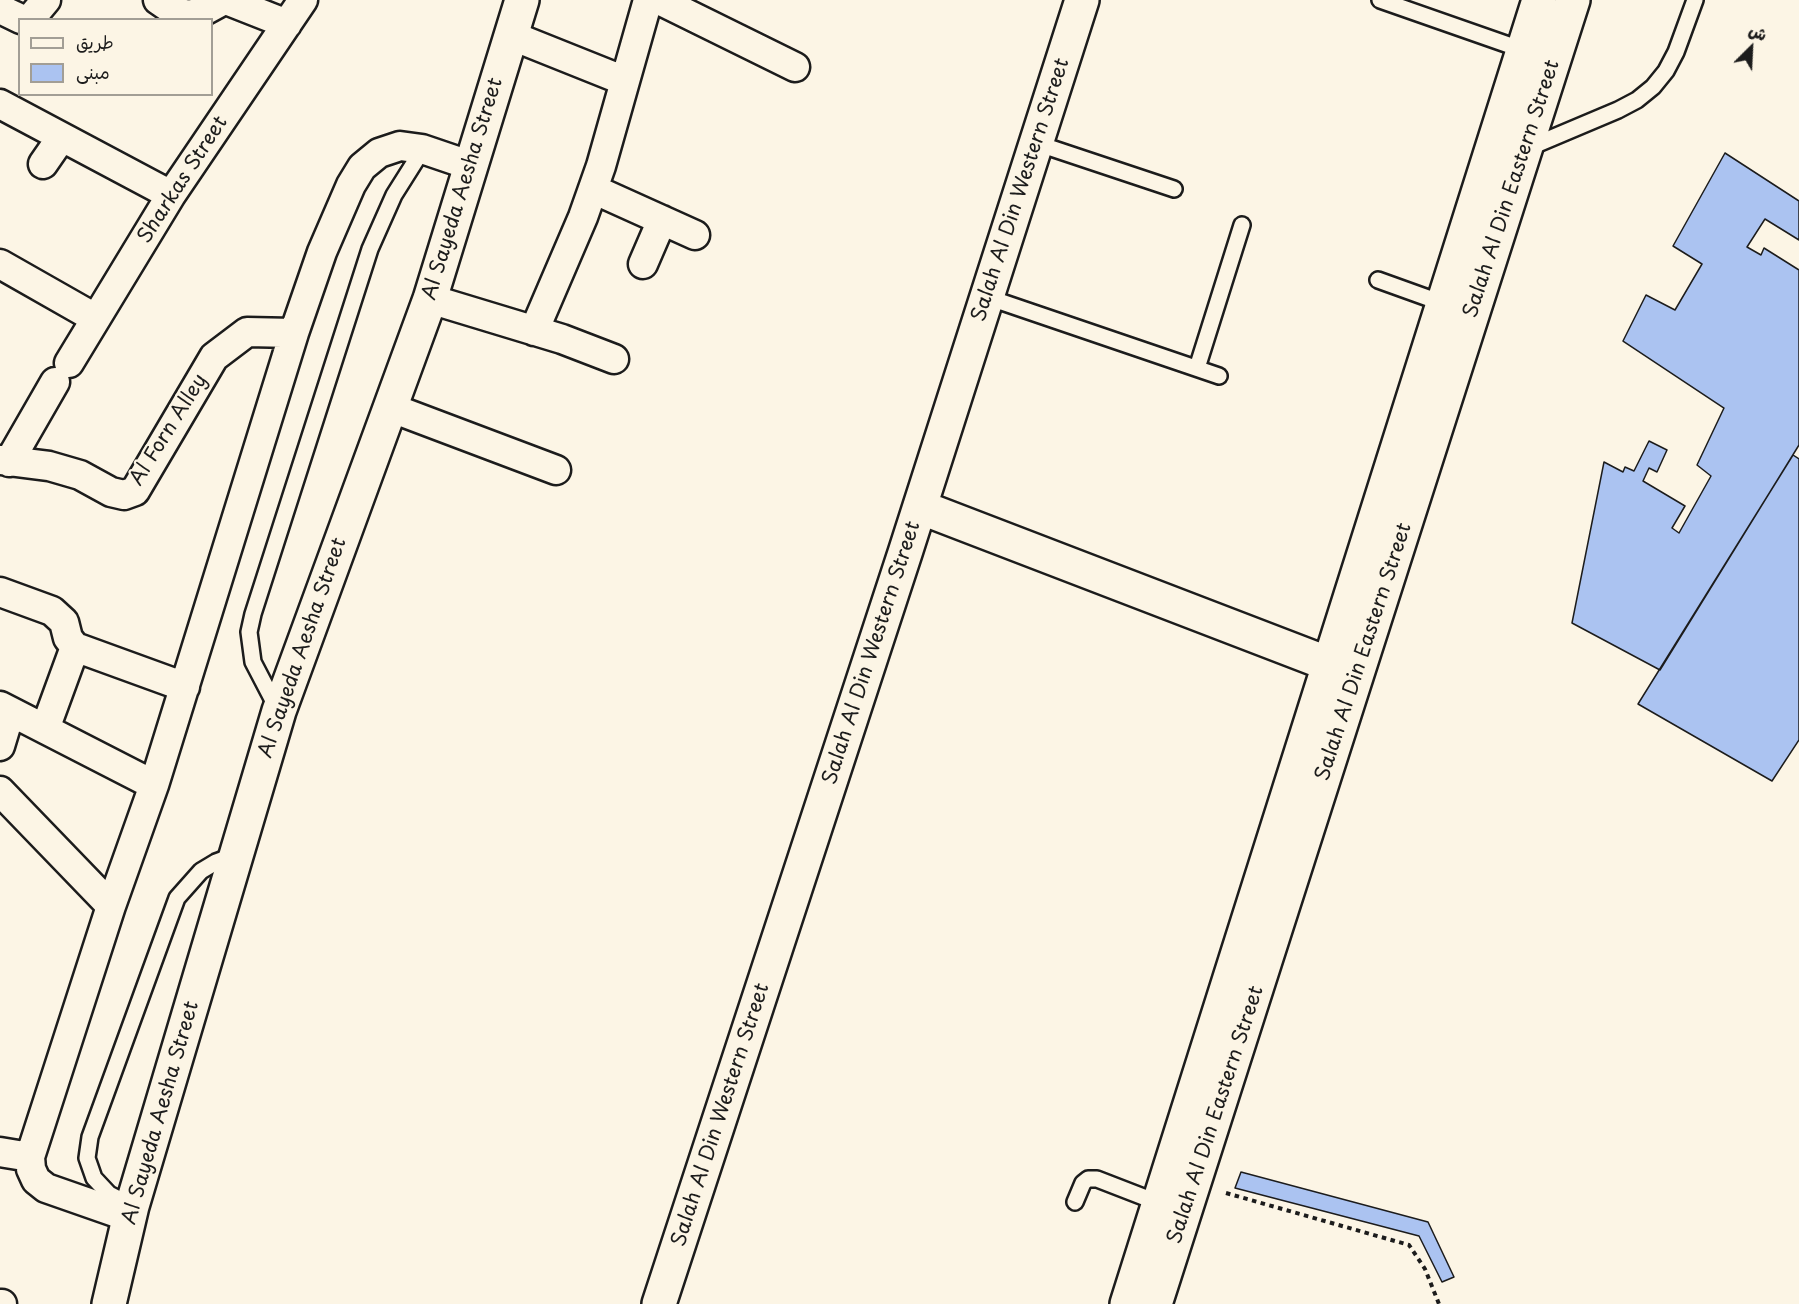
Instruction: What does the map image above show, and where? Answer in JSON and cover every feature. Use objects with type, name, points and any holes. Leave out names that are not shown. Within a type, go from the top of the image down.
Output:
[{"type":"main road","name":"Al Sayeda Aesha Street","points":[[109,1304],[131,1212],[279,711],[430,299],[522,0]]},
{"type":"main road","name":"Salah Al Din Western Street","points":[[659,1304],[920,507],[1082,0]]},
{"type":"main road","name":"Salah Al Din Eastern Street","points":[[1155,1304],[1342,670],[1442,303],[1539,0]]},
{"type":"main road","name":"Salah Al Din Eastern Street","points":[[1127,1304],[1159,1203],[1342,670],[1525,149],[1573,0]]},
{"type":"main road","points":[[920,507],[1342,670]]},
{"type":"street","points":[[31,18],[46,0]]},
{"type":"street","points":[[158,0],[174,11],[188,15],[202,12],[225,0],[287,24]]},
{"type":"street","name":"Sharkas Street","points":[[4,461],[171,195],[303,0]]},
{"type":"street","points":[[534,331],[593,189],[648,0]]},
{"type":"street","points":[[659,0],[687,7],[795,67]]},
{"type":"street","points":[[0,9],[19,18]]},
{"type":"street","points":[[510,35],[625,81]]},
{"type":"street","points":[[0,104],[171,195]]},
{"type":"street","points":[[43,164],[61,138]]},
{"type":"street","points":[[131,1212],[46,1188],[36,1180],[31,1169],[30,1157],[111,906],[154,785],[294,333],[322,252],[351,185],[362,167],[379,153],[400,146],[423,149],[472,166]]},
{"type":"street","points":[[593,189],[695,235]]},
{"type":"street","points":[[643,264],[662,220]]},
{"type":"street","points":[[0,264],[94,318]]},
{"type":"street","points":[[430,299],[614,358]]},
{"type":"street","name":"Al Forn Alley","points":[[4,461],[49,466],[80,475],[111,492],[124,495],[135,491],[214,357],[247,332],[294,333]]},
{"type":"street","points":[[389,407],[556,470]]},
{"type":"street","points":[[0,592],[52,611],[64,621],[68,638],[75,647],[185,687]]},
{"type":"street","points":[[45,729],[75,647]]},
{"type":"street","points":[[0,746],[5,709],[154,785]]},
{"type":"street","points":[[0,791],[111,906]]},
{"type":"street","points":[[0,1152],[30,1157]]},
{"type":"lane","points":[[1380,0],[1523,50]]},
{"type":"lane","points":[[1525,149],[1618,110],[1637,100],[1653,87],[1666,71],[1676,52],[1695,0]]},
{"type":"lane","points":[[1036,143],[1174,189]]},
{"type":"lane","points":[[279,711],[253,662],[249,632],[252,615],[370,249],[394,195],[423,149]]},
{"type":"lane","points":[[1197,368],[1242,225]]},
{"type":"lane","points":[[1378,280],[1442,303]]},
{"type":"lane","points":[[987,297],[1219,376]]},
{"type":"lane","points":[[131,1212],[94,1179],[87,1158],[90,1137],[177,897],[201,871],[216,862],[236,855]]},
{"type":"lane","points":[[1075,1202],[1083,1184],[1088,1179],[1097,1179],[1159,1203]]},
{"type":"path","points":[[1233,1196],[1409,1245],[1425,1269],[1439,1304]]},
{"type":"building","points":[[1725,153],[1799,201],[1799,240],[1765,219],[1747,247],[1761,255],[1764,248],[1799,270],[1799,445],[1660,670],[1572,623],[1604,462],[1623,472],[1625,467],[1634,471],[1649,441],[1667,450],[1657,472],[1649,468],[1643,481],[1685,506],[1672,528],[1679,533],[1711,476],[1697,465],[1724,408],[1623,341],[1646,295],[1675,310],[1702,264],[1673,246]]},
{"type":"building","points":[[1793,455],[1799,459],[1799,740],[1772,781],[1638,704]]},
{"type":"building","points":[[1241,1172],[1428,1222],[1454,1277],[1442,1282],[1419,1236],[1235,1188]]}]
